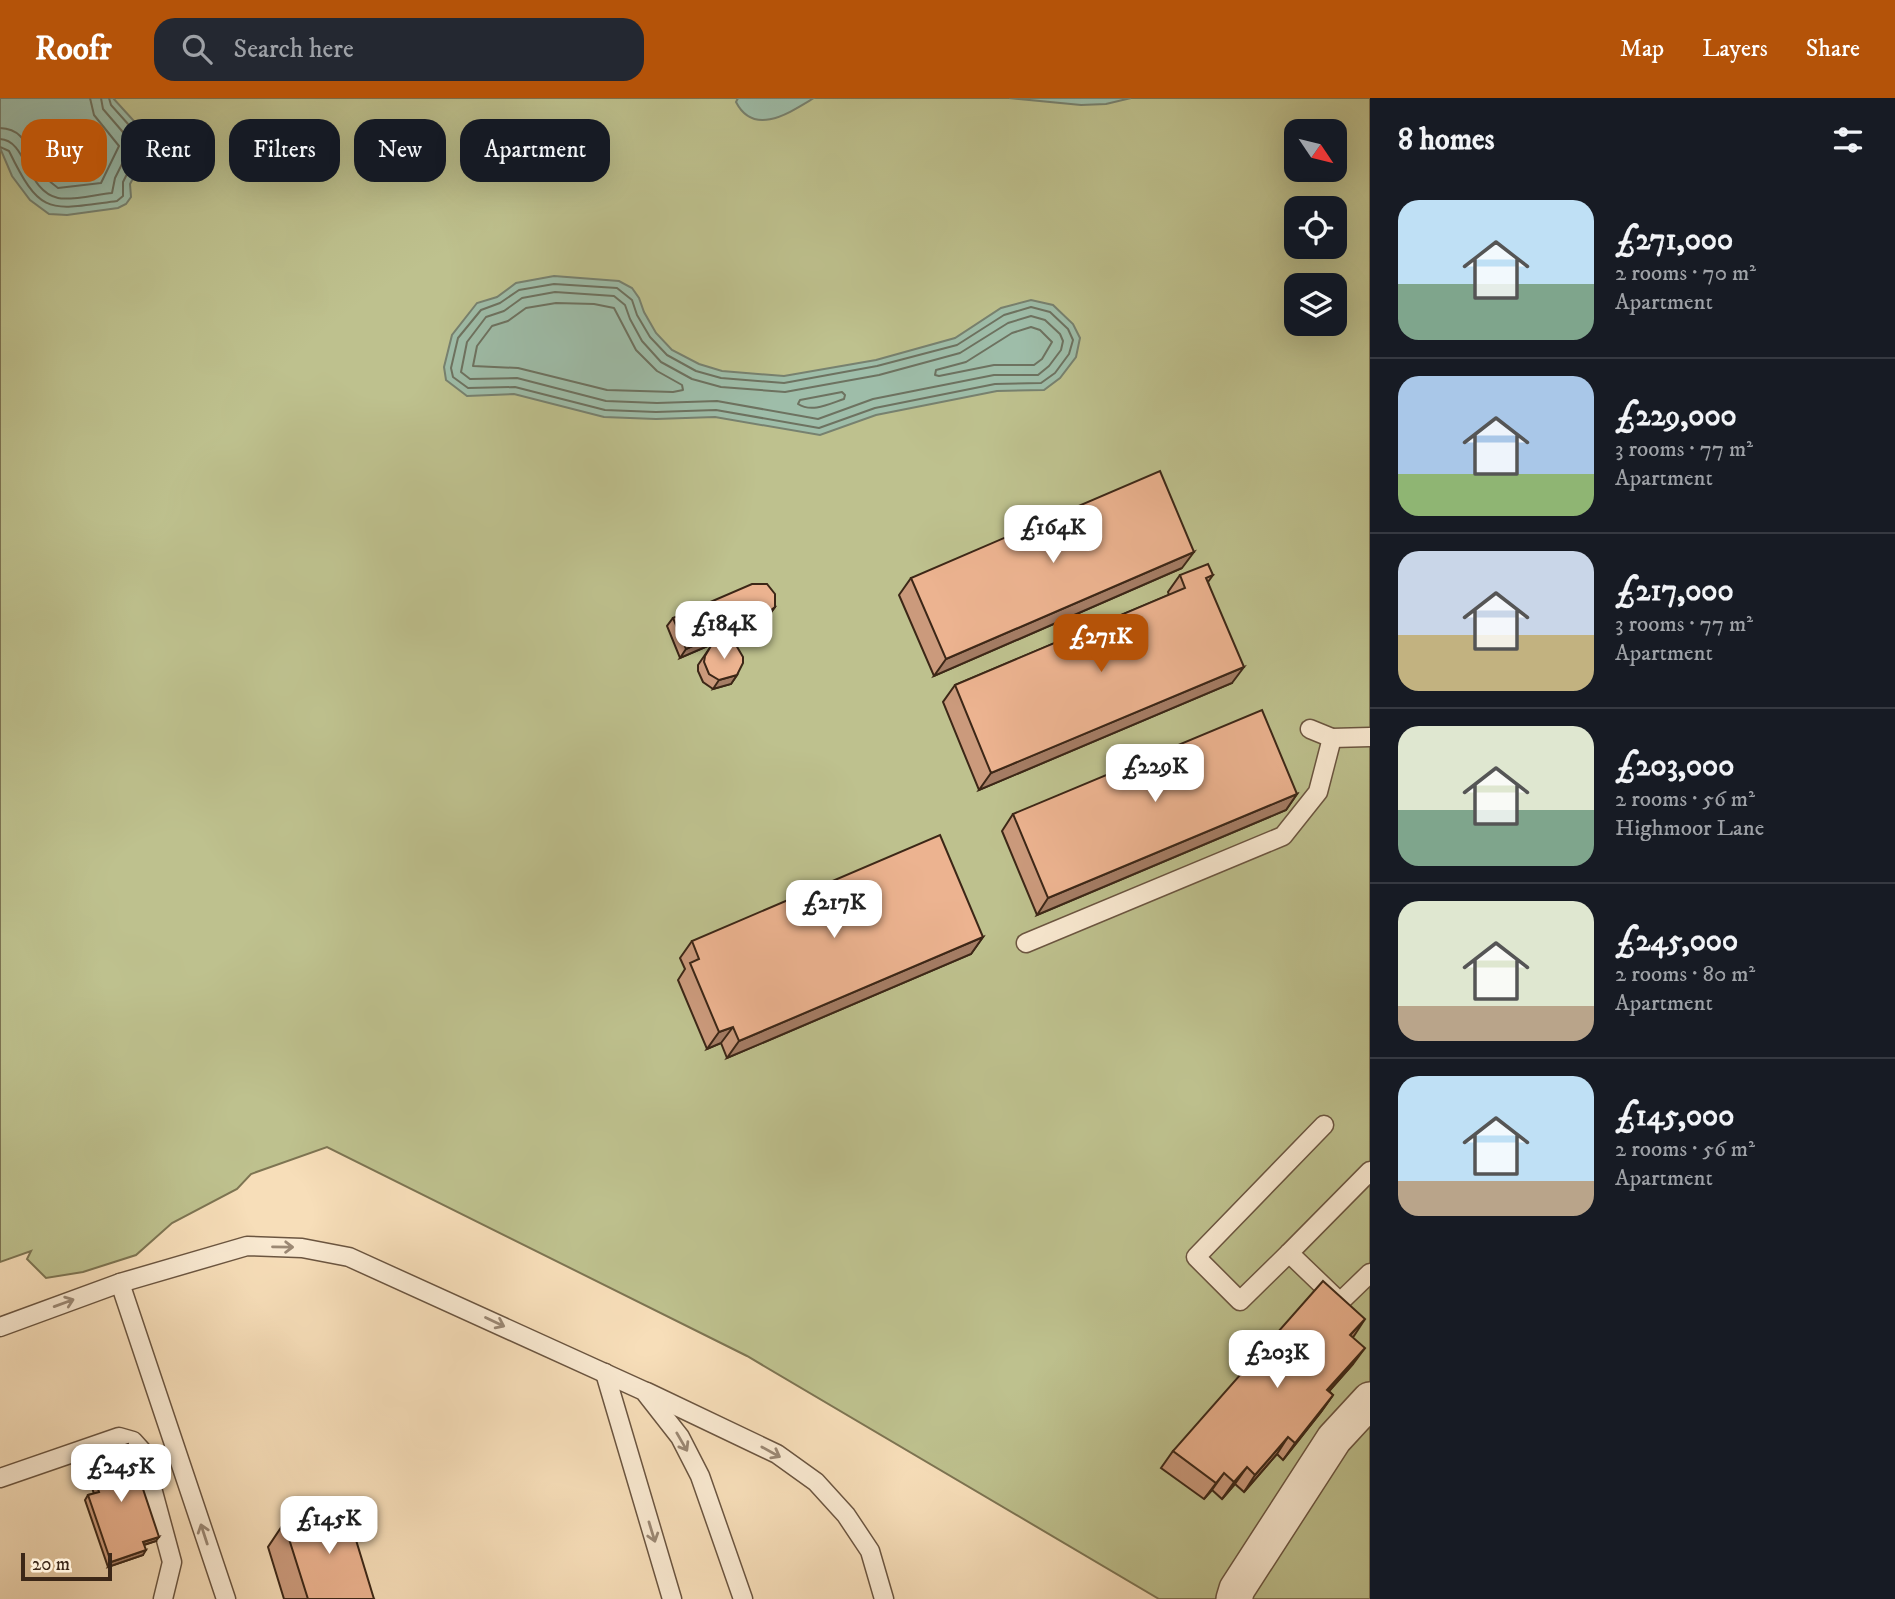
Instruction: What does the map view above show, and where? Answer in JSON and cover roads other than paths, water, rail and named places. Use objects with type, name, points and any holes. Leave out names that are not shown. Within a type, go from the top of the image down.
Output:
[{"type":"street","points":[[1234,1599],[1237,1589],[1334,1439],[1370,1400]]},
{"type":"lane","points":[[1310,729],[1332,738],[1370,737]]},
{"type":"lane","points":[[1026,943],[1283,835],[1318,792],[1332,738]]},
{"type":"lane","points":[[1324,1125],[1196,1257],[1240,1301],[1370,1171]]},
{"type":"lane","points":[[0,1327],[120,1283],[247,1247],[302,1248],[349,1257],[777,1454],[816,1482],[846,1515],[870,1551],[884,1599]]},
{"type":"lane","points":[[1289,1254],[1340,1302],[1370,1273]]},
{"type":"lane","points":[[120,1283],[226,1599]]},
{"type":"lane","points":[[605,1373],[672,1599]]},
{"type":"lane","points":[[644,1391],[680,1437],[700,1476],[743,1599]]},
{"type":"lane","points":[[0,1478],[119,1437],[133,1441],[142,1451],[172,1562],[163,1599]]},
{"type":"water","points":[[0,98],[113,98],[132,119],[121,119],[121,182],[131,182],[131,197],[126,204],[118,208],[67,215],[49,214],[30,200],[12,176],[0,148]]},
{"type":"water","points":[[738,98],[814,98],[783,115],[762,120],[743,112],[736,102]]},
{"type":"water","points":[[1009,98],[1131,98],[1106,104],[1081,105]]},
{"type":"water","points":[[554,276],[619,281],[632,288],[656,333],[672,350],[699,364],[722,371],[784,376],[876,360],[955,338],[1001,308],[1031,300],[1053,305],[1073,324],[1080,338],[1076,357],[1060,378],[1044,390],[997,391],[876,415],[820,435],[715,417],[604,417],[514,394],[467,396],[446,380],[444,367],[452,335],[477,303],[497,297],[516,283]]}]
